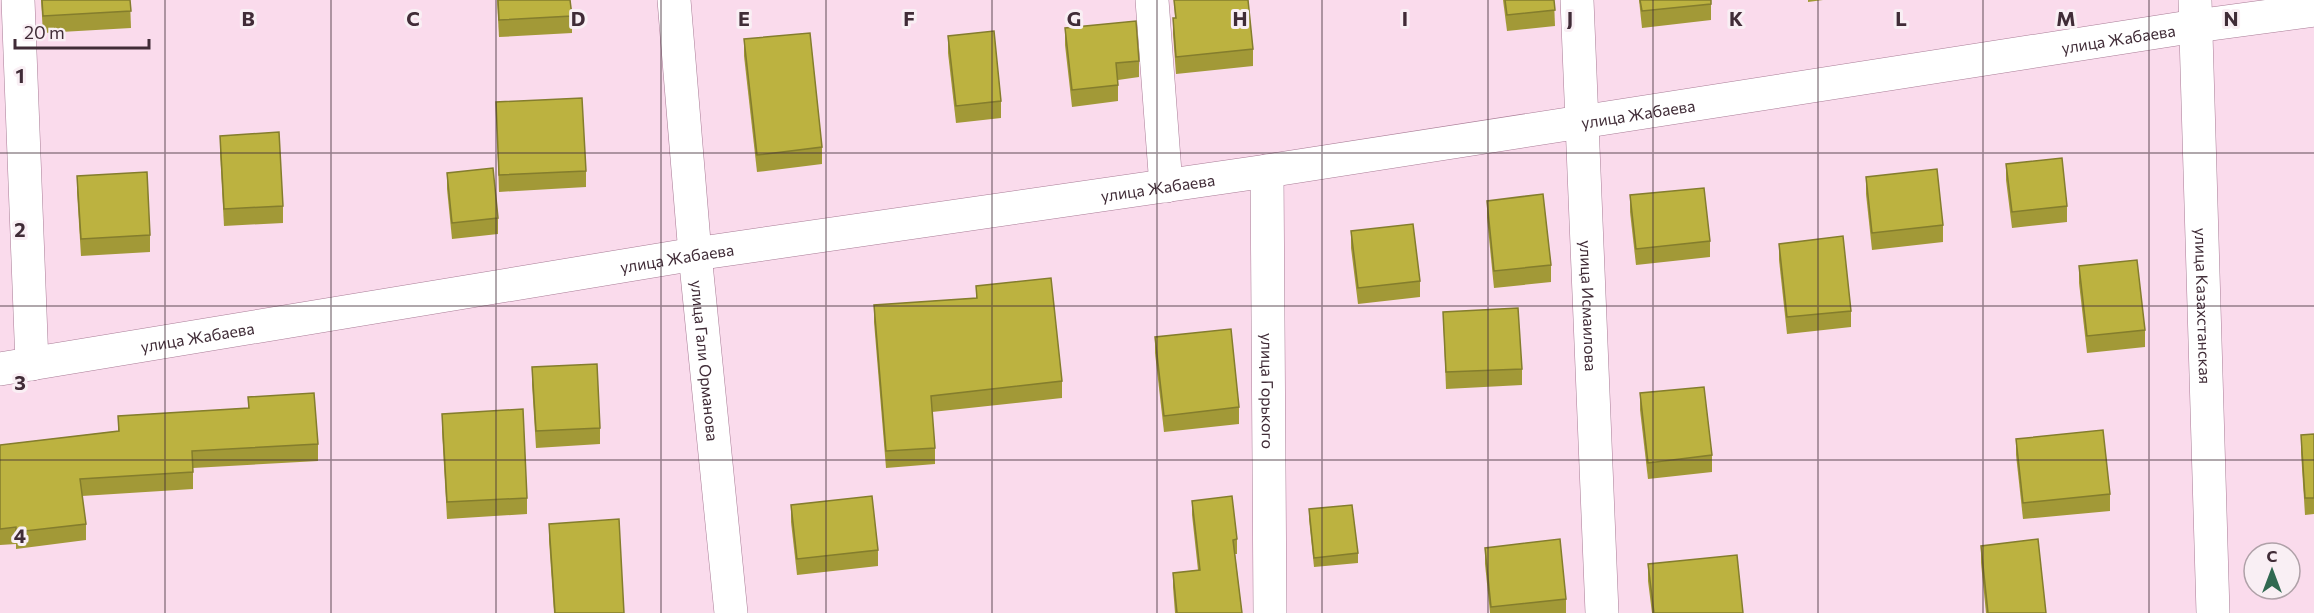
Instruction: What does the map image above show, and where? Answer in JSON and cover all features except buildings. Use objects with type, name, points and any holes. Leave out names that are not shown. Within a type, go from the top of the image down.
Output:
[{"type":"street","points":[[18,0],[32,364]]},
{"type":"street","name":"улица Гали Орманова","points":[[674,0],[695,254],[731,613]]},
{"type":"street","points":[[1152,0],[1166,186]]},
{"type":"street","name":"улица Исмаилова","points":[[1577,0],[1602,613]]},
{"type":"street","name":"улица Жабаева","points":[[0,369],[695,254],[1267,171],[1582,122],[2196,13],[2314,10]]},
{"type":"street","name":"улица Казахстанская","points":[[2196,13],[2213,613]]},
{"type":"street","name":"улица Горького","points":[[1267,171],[1270,613]]}]
